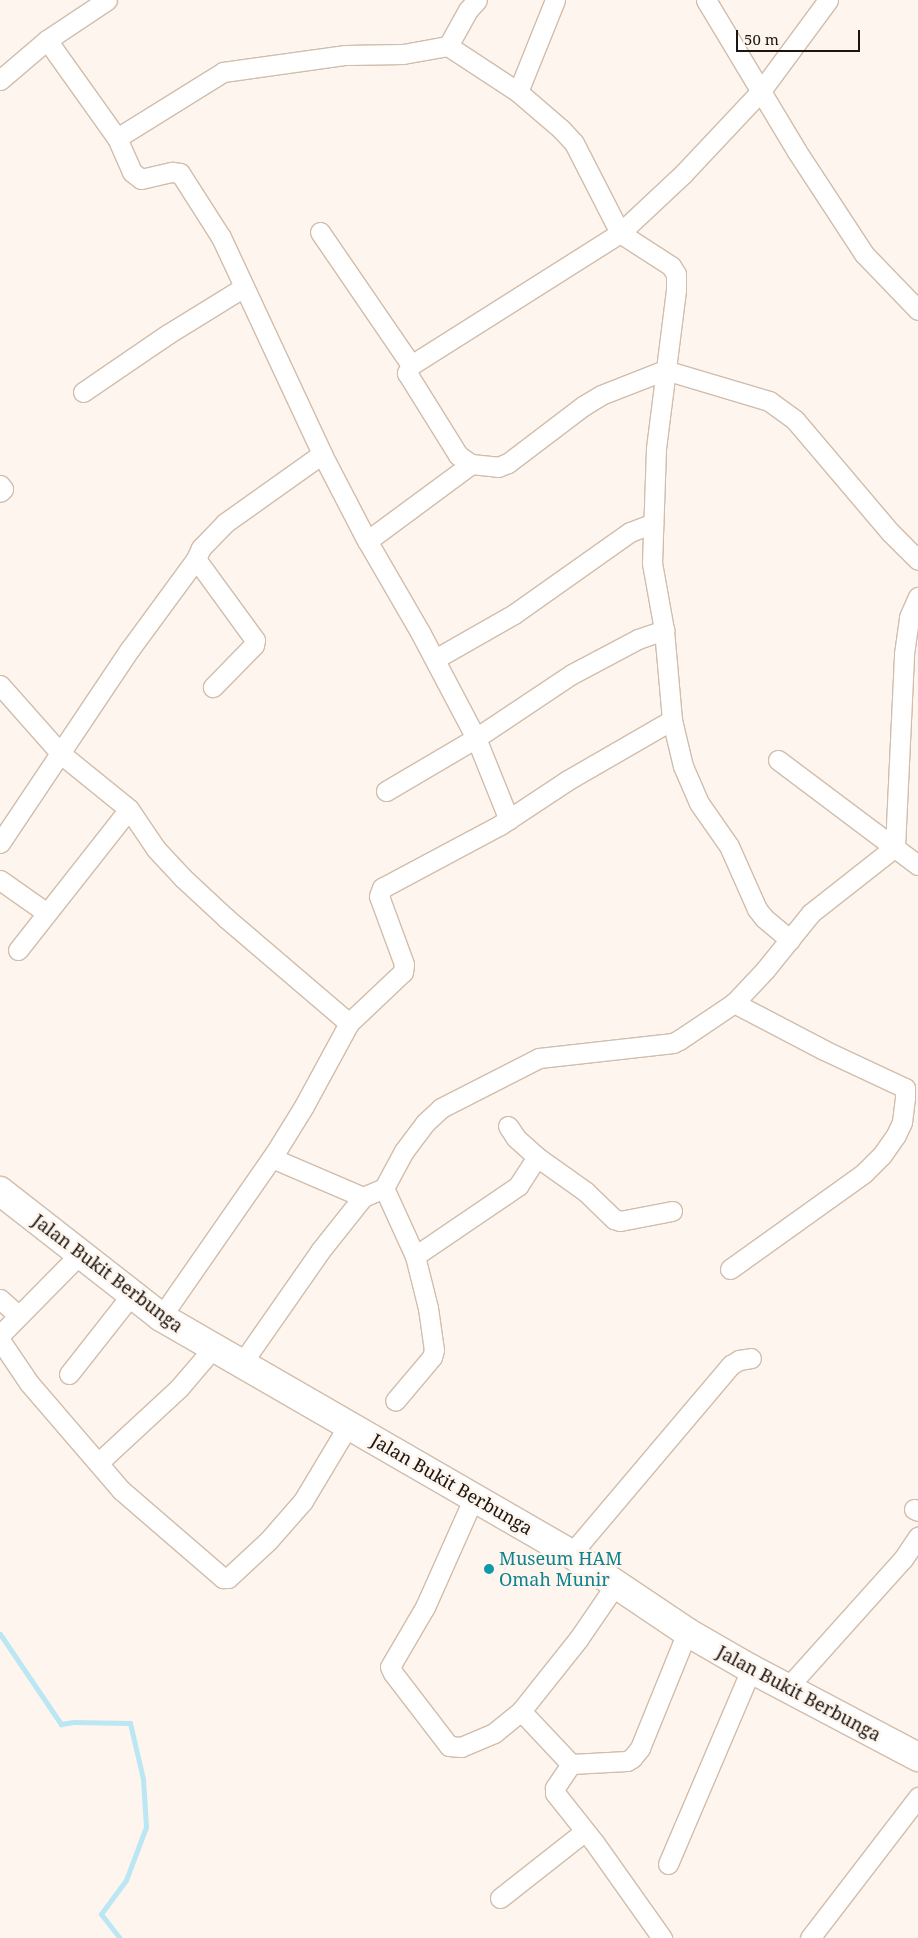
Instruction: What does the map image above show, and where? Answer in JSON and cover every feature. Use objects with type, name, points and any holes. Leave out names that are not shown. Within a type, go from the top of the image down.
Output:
[{"type":"main road","name":"Jalan Bukit Berbunga","points":[[0,1191],[79,1255],[161,1317],[571,1554],[687,1632],[751,1669],[918,1757]]},
{"type":"street","points":[[0,80],[48,40],[107,0]]},
{"type":"street","points":[[448,46],[468,10],[477,0]]},
{"type":"street","points":[[518,92],[555,0]]},
{"type":"street","points":[[706,0],[821,189],[864,254],[918,310]]},
{"type":"street","points":[[828,0],[761,91],[683,174],[620,233],[411,365],[407,372],[458,455],[471,464],[498,467],[504,465],[601,395],[665,370],[769,401],[781,408],[808,434],[891,533],[918,560]]},
{"type":"street","points":[[48,40],[117,138],[132,172],[141,179],[172,172],[180,173],[221,237],[322,454],[367,541],[435,659],[476,738],[509,820]]},
{"type":"street","points":[[117,138],[223,72],[346,55],[403,54],[448,46],[518,92],[562,129],[574,143],[620,233],[672,266],[676,274],[676,290],[656,449],[652,563],[664,630],[672,720],[683,766],[699,803],[729,846],[758,909],[764,918],[790,940]]},
{"type":"street","points":[[320,232],[411,365]]},
{"type":"street","points":[[84,392],[168,334],[244,287]]},
{"type":"street","points":[[0,843],[130,649],[196,560],[201,548],[225,523],[322,454]]},
{"type":"street","points":[[367,541],[471,464]]},
{"type":"street","points":[[0,485],[3,489],[0,492]]},
{"type":"street","points":[[435,659],[514,614],[630,532],[653,522]]},
{"type":"street","points":[[196,560],[255,640],[254,645],[213,687]]},
{"type":"street","points":[[242,1363],[320,1251],[363,1197],[384,1188],[404,1151],[425,1123],[441,1108],[539,1058],[673,1043],[734,1003],[817,907],[895,847],[904,654],[909,617],[918,597]]},
{"type":"street","points":[[386,791],[476,738],[572,674],[638,639],[664,630]]},
{"type":"street","points":[[0,685],[61,754],[129,809],[156,849],[183,878],[226,918],[348,1023]]},
{"type":"street","points":[[161,1317],[272,1158],[304,1106],[348,1023],[397,979],[404,968],[379,896],[382,888],[509,820],[568,780],[672,720]]},
{"type":"street","points":[[778,760],[918,864]]},
{"type":"street","points":[[18,950],[129,809]]},
{"type":"street","points":[[0,880],[47,913]]},
{"type":"street","points":[[730,1269],[864,1172],[882,1155],[896,1135],[902,1122],[911,1086],[824,1050],[734,1003]]},
{"type":"street","points":[[508,1126],[516,1138],[537,1157],[586,1192],[614,1220],[620,1221],[672,1211]]},
{"type":"street","points":[[415,1256],[518,1186],[537,1157]]},
{"type":"street","points":[[272,1158],[363,1197]]},
{"type":"street","points":[[384,1188],[415,1256],[428,1308],[433,1354],[395,1401]]},
{"type":"street","points":[[0,1335],[79,1255]]},
{"type":"street","points":[[69,1374],[132,1294]]},
{"type":"street","points":[[0,1299],[18,1315]]},
{"type":"street","points":[[0,1340],[29,1383],[121,1490],[219,1576],[226,1579],[268,1541],[303,1501],[349,1424]]},
{"type":"street","points":[[98,1463],[179,1388],[214,1347]]},
{"type":"street","points":[[571,1554],[731,1365],[739,1360],[750,1358]]},
{"type":"street","points":[[474,1497],[425,1607],[391,1664],[390,1670],[441,1737],[453,1748],[461,1747],[494,1733],[521,1711],[579,1638],[616,1584]]},
{"type":"street","points":[[788,1688],[903,1559],[918,1537]]},
{"type":"street","points":[[521,1711],[571,1764],[627,1761],[640,1748],[687,1632]]},
{"type":"street","points":[[668,1864],[751,1669]]},
{"type":"street","points":[[571,1764],[555,1788],[555,1793],[585,1831],[662,1938]]},
{"type":"street","points":[[810,1938],[918,1797]]},
{"type":"street","points":[[500,1898],[585,1831]]},
{"type":"waterway","points":[[0,1634],[61,1724],[74,1722],[130,1723],[143,1779],[146,1827],[126,1880],[101,1914],[120,1938]]},
{"type":"place","name":"Museum HAM Omah Munir","points":[[489,1569]]}]
